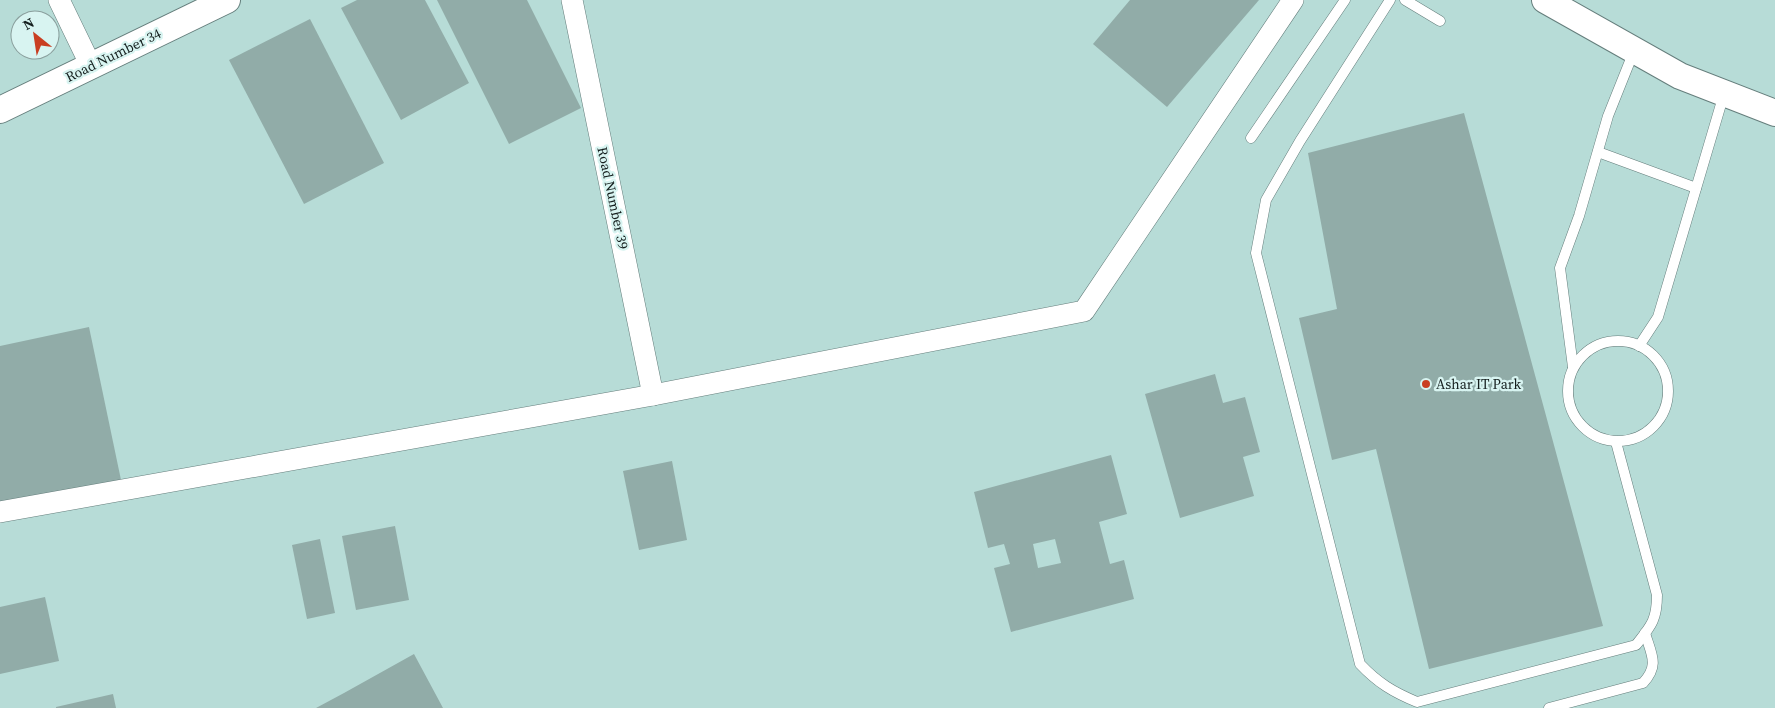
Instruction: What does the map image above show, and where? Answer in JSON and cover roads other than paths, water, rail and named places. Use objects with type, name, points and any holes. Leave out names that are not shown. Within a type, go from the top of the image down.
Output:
[{"type":"street","points":[[59,0],[91,66]]},
{"type":"street","name":"Road Number 34","points":[[0,110],[227,0]]},
{"type":"street","name":"Road Number 39","points":[[572,0],[653,395]]},
{"type":"street","points":[[0,512],[653,395],[1084,311],[1293,0]]},
{"type":"street","points":[[1545,0],[1680,76],[1775,113]]},
{"type":"lane","points":[[1251,138],[1345,0]]},
{"type":"lane","points":[[1390,0],[1300,142],[1266,200],[1256,253],[1360,664],[1376,681],[1416,702],[1636,645],[1657,612],[1657,595],[1616,442]]},
{"type":"lane","points":[[1405,0],[1440,21]]},
{"type":"lane","points":[[1573,367],[1560,268],[1579,216],[1615,96],[1634,50]]},
{"type":"lane","points":[[1639,346],[1658,318],[1725,93]]},
{"type":"lane","points":[[1598,152],[1696,188]]},
{"type":"lane","points":[[1609,342],[1624,342],[1639,346],[1653,355],[1663,369],[1668,386],[1667,403],[1660,419],[1648,431],[1633,439],[1616,442],[1599,438],[1585,430],[1574,416],[1568,400],[1568,383],[1573,367],[1583,355],[1595,346],[1609,342]]},
{"type":"lane","points":[[1549,708],[1643,683],[1651,675],[1654,666],[1645,633]]},
{"type":"place","name":"Ashar IT Park","points":[[1426,384]]}]
